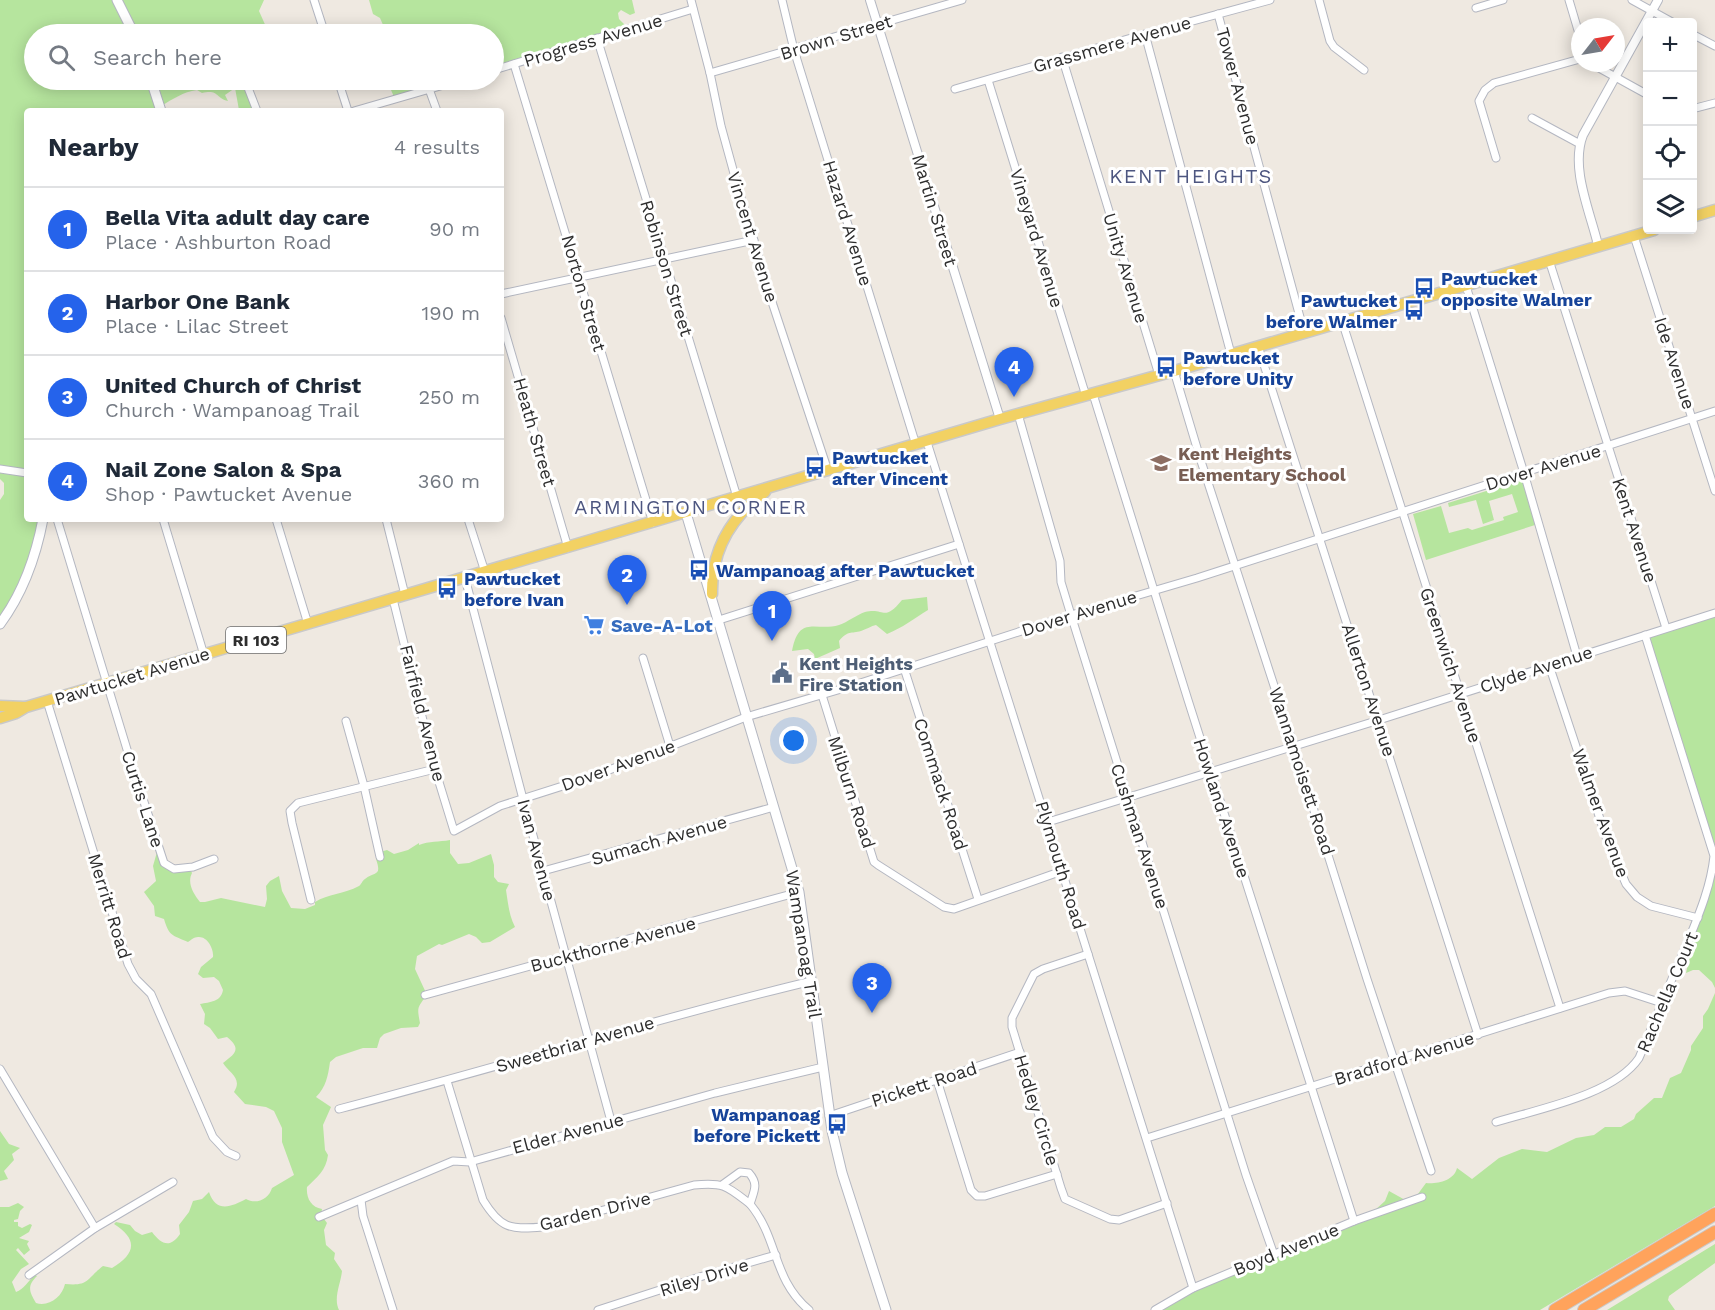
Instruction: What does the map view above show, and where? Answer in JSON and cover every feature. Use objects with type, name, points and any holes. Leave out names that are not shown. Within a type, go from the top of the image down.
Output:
[{"type":"highway","points":[[1555,1310],[1715,1214]]},
{"type":"highway","points":[[1584,1310],[1715,1232]]},
{"type":"main road","points":[[117,0],[129,24]]},
{"type":"main road","points":[[154,90],[160,108]]},
{"type":"main road","points":[[1697,215],[1715,210]]},
{"type":"main road","name":"Pawtucket Avenue","points":[[0,716],[1000,419],[1159,375],[1643,233]]},
{"type":"main road","points":[[711,594],[716,560],[728,529],[744,510],[773,487]]},
{"type":"main road","name":"Wampanoag Trail","points":[[687,513],[799,892],[829,1116],[840,1166],[885,1310]]},
{"type":"main road","points":[[0,624],[29,571],[42,522]]},
{"type":"main road","name":"Pawtucket Avenue","points":[[0,705],[26,707]]},
{"type":"street","points":[[314,0],[322,24]]},
{"type":"street","name":"Vincent Avenue","points":[[691,0],[721,126],[772,305],[828,471]]},
{"type":"street","name":"Hazard Avenue","points":[[782,0],[794,50],[922,444]]},
{"type":"street","name":"Martin Street","points":[[870,0],[1000,419]]},
{"type":"street","name":"Brown Street","points":[[710,73],[962,0]]},
{"type":"street","name":"Grassmere Avenue","points":[[955,89],[1270,0]]},
{"type":"street","points":[[1319,0],[1330,41],[1334,47],[1364,70]]},
{"type":"street","points":[[1476,8],[1503,0]]},
{"type":"street","points":[[1569,0],[1574,18]]},
{"type":"street","points":[[1632,0],[1665,18]]},
{"type":"street","points":[[1598,245],[1578,169],[1580,144],[1658,0]]},
{"type":"street","name":"Progress Avenue","points":[[504,67],[693,9]]},
{"type":"street","name":"Tower Avenue","points":[[1218,14],[1304,332]]},
{"type":"street","points":[[1144,34],[1231,354]]},
{"type":"street","points":[[1697,37],[1715,46]]},
{"type":"street","name":"Robinson Street","points":[[597,38],[737,497]]},
{"type":"street","name":"Unity Avenue","points":[[1062,57],[1159,375]]},
{"type":"street","points":[[1496,158],[1479,101],[1485,90],[1494,82],[1571,61]]},
{"type":"street","name":"Norton Street","points":[[514,64],[653,523]]},
{"type":"street","points":[[1605,72],[1643,93]]},
{"type":"street","name":"Vineyard Avenue","points":[[988,80],[1089,395]]},
{"type":"street","points":[[249,90],[256,108]]},
{"type":"street","points":[[341,90],[347,108]]},
{"type":"street","points":[[364,108],[426,90]]},
{"type":"street","points":[[429,90],[436,108]]},
{"type":"street","points":[[1697,108],[1715,104]]},
{"type":"street","points":[[1532,118],[1580,144]]},
{"type":"street","name":"Ide Avenue","points":[[1634,236],[1715,491]]},
{"type":"street","points":[[504,293],[754,240]]},
{"type":"street","name":"Kent Avenue","points":[[1549,260],[1666,628]]},
{"type":"street","points":[[1466,286],[1524,473],[1577,656]]},
{"type":"street","name":"Greenwich Avenue","points":[[1342,321],[1560,1008]]},
{"type":"street","name":"Heath Street","points":[[504,328],[568,548]]},
{"type":"street","name":"Allerton Avenue","points":[[1258,346],[1478,1035]]},
{"type":"street","name":"Wannamoisett Road","points":[[1174,370],[1367,980],[1431,1171]]},
{"type":"street","name":"Howland Avenue","points":[[1089,395],[1154,591],[1354,1221]]},
{"type":"street","name":"Dover Avenue","points":[[453,828],[454,831],[491,810],[591,777],[746,717],[1154,591],[1715,411]]},
{"type":"street","name":"Cushman Avenue","points":[[1018,414],[1060,561],[1061,582],[1071,615],[1227,1114],[1274,1255]]},
{"type":"street","name":"Plymouth Road","points":[[922,444],[959,544],[1194,1287]]},
{"type":"street","points":[[0,469],[24,473]]},
{"type":"street","name":"Curtis Lane","points":[[58,522],[164,863],[174,869],[193,867],[214,859]]},
{"type":"street","points":[[164,522],[204,655]]},
{"type":"street","points":[[277,522],[308,624]]},
{"type":"street","points":[[387,522],[405,596]]},
{"type":"street","points":[[469,522],[485,572]]},
{"type":"street","points":[[719,620],[959,544]]},
{"type":"street","name":"Ivan Avenue","points":[[465,579],[611,1121]]},
{"type":"street","name":"Fairfield Avenue","points":[[393,599],[435,769],[453,828]]},
{"type":"street","name":"Clyde Avenue","points":[[1048,822],[1294,747],[1715,613]]},
{"type":"street","name":"Rachella Court","points":[[1496,1122],[1604,1088],[1624,1075],[1639,1058],[1698,918],[1712,876],[1714,856],[1645,635]]},
{"type":"street","points":[[643,658],[670,746]]},
{"type":"street","name":"Walmer Avenue","points":[[1549,665],[1608,843],[1626,884],[1637,897],[1651,906],[1698,918]]},
{"type":"street","name":"Commack Road","points":[[903,668],[978,899]]},
{"type":"street","name":"Milburn Road","points":[[822,695],[874,862],[944,907],[954,909],[1062,871]]},
{"type":"street","name":"Merritt Road","points":[[47,701],[128,964],[136,979],[151,994],[213,1137],[226,1152],[236,1156]]},
{"type":"street","points":[[346,721],[380,857]]},
{"type":"street","points":[[311,900],[292,823],[290,811],[292,808],[298,803],[435,769]]},
{"type":"street","name":"Sumach Avenue","points":[[543,872],[774,807]]},
{"type":"street","name":"Buckthorne Avenue","points":[[425,994],[799,892]]},
{"type":"street","name":"Hedley Circle","points":[[1088,954],[1034,974],[1012,1018],[1012,1027],[1057,1174],[1065,1199],[1110,1219],[1119,1220],[1167,1203]]},
{"type":"street","name":"Sweetbriar Avenue","points":[[339,1109],[748,996],[812,981]]},
{"type":"street","name":"Bradford Avenue","points":[[1147,1138],[1609,993],[1625,991],[1662,1003]]},
{"type":"street","name":"Pickett Road","points":[[829,1116],[1020,1052]]},
{"type":"street","name":"Elder Avenue","points":[[319,1217],[453,1161],[470,1162],[611,1121],[823,1066]]},
{"type":"street","points":[[0,1069],[95,1228]]},
{"type":"street","points":[[937,1080],[971,1190],[977,1196],[985,1196],[1057,1174]]},
{"type":"street","name":"Garden Drive","points":[[447,1081],[483,1200],[492,1215],[503,1224],[518,1229],[542,1227],[694,1185],[722,1185],[740,1172],[749,1173],[755,1179],[756,1186],[750,1204]]},
{"type":"street","points":[[29,1275],[95,1228],[173,1182]]},
{"type":"street","points":[[722,1185],[750,1204],[759,1215],[787,1286],[797,1300],[809,1310]]},
{"type":"street","name":"Boyd Avenue","points":[[1155,1310],[1194,1287],[1354,1221],[1422,1197]]},
{"type":"street","points":[[361,1200],[363,1216],[393,1310]]},
{"type":"street","name":"Riley Drive","points":[[598,1310],[776,1255]]},
{"type":"green space","points":[[0,0],[264,0],[259,11],[265,24],[24,24],[24,90],[197,90],[183,94],[161,106],[161,108],[24,108],[24,522],[42,522],[37,546],[0,624],[0,500],[4,494],[4,483],[0,479]]},
{"type":"green space","points":[[369,0],[632,0],[635,13],[630,15],[621,10],[618,13],[619,19],[628,28],[504,66],[504,24],[383,24],[380,18],[373,14]]},
{"type":"green space","points":[[197,90],[232,90],[225,95],[228,101],[211,92],[202,93]]},
{"type":"green space","points":[[235,90],[247,90],[253,108],[239,108]]},
{"type":"green space","points":[[391,90],[425,90],[395,99]]},
{"type":"green space","points":[[1519,479],[1523,480],[1535,525],[1426,560],[1413,514],[1441,506],[1449,533],[1468,528],[1472,530],[1504,520],[1503,517],[1518,512],[1512,494],[1489,501],[1494,520],[1483,524],[1476,500],[1449,507],[1448,503]]},
{"type":"green space","points":[[927,597],[928,610],[887,634],[876,625],[847,634],[839,641],[840,648],[815,659],[814,654],[808,649],[792,651],[799,632],[804,628],[839,625],[865,612],[887,613],[902,600]]},
{"type":"green space","points":[[1715,612],[1715,848],[1646,639],[1659,630]]},
{"type":"green space","points":[[450,840],[450,853],[458,864],[469,863],[491,854],[494,877],[498,882],[509,884],[506,890],[515,927],[490,942],[482,943],[469,934],[442,945],[439,944],[417,956],[415,969],[427,995],[419,1008],[418,1027],[401,1028],[384,1034],[377,1048],[363,1048],[336,1057],[330,1062],[326,1081],[316,1097],[331,1107],[323,1125],[327,1161],[318,1177],[307,1187],[307,1191],[312,1204],[322,1209],[321,1215],[327,1223],[324,1230],[326,1245],[335,1253],[334,1259],[342,1271],[337,1296],[339,1310],[0,1310],[0,1207],[9,1207],[18,1203],[24,1207],[14,1222],[18,1222],[18,1226],[22,1228],[32,1225],[29,1232],[19,1238],[29,1241],[27,1244],[30,1250],[24,1255],[18,1248],[16,1250],[29,1264],[21,1269],[12,1282],[16,1292],[35,1275],[37,1276],[30,1286],[32,1295],[36,1303],[46,1304],[58,1297],[65,1284],[83,1283],[103,1266],[112,1268],[126,1257],[131,1247],[130,1241],[114,1224],[116,1222],[130,1225],[142,1235],[152,1232],[162,1242],[173,1242],[180,1234],[179,1225],[189,1212],[193,1201],[202,1199],[209,1192],[212,1199],[220,1206],[230,1206],[246,1199],[258,1201],[265,1198],[272,1188],[294,1175],[282,1142],[282,1128],[274,1111],[266,1107],[245,1104],[234,1092],[236,1079],[223,1063],[235,1051],[234,1045],[227,1037],[218,1039],[204,1024],[205,1014],[200,1004],[217,999],[223,990],[219,981],[214,977],[203,978],[198,974],[201,967],[213,957],[210,944],[202,937],[188,942],[172,934],[164,919],[155,916],[154,906],[144,892],[156,881],[153,866],[157,852],[165,866],[189,867],[192,873],[190,880],[192,888],[200,902],[221,898],[265,907],[266,886],[279,876],[282,891],[291,908],[305,909],[315,905],[315,902],[320,899],[359,886],[365,879],[377,873],[376,859],[380,852],[387,850],[394,854],[408,850],[419,843],[419,845]]},
{"type":"green space","points":[[1715,864],[1715,988],[1699,970],[1686,973],[1690,955],[1684,953]]},
{"type":"green space","points":[[1715,993],[1715,1206],[1540,1310],[1154,1310],[1191,1287],[1375,1213],[1375,1210],[1385,1201],[1389,1191],[1407,1201],[1415,1198],[1426,1183],[1449,1179],[1457,1168],[1472,1179],[1499,1158],[1522,1149],[1547,1152],[1576,1138],[1594,1135],[1605,1127],[1621,1127],[1634,1119],[1636,1114],[1654,1098],[1662,1098],[1670,1078],[1681,1073],[1691,1046],[1703,1028],[1703,1016]]},
{"type":"green space","points":[[0,1131],[9,1144],[20,1148],[12,1154],[14,1160],[4,1171],[8,1179],[0,1181]]},
{"type":"green space","points":[[1715,1244],[1715,1263],[1669,1296],[1668,1300],[1675,1310],[1607,1310]]},
{"type":"place","name":"Pawtucket opposite Walmer","points":[[1424,288]]},
{"type":"place","name":"Pawtucket before Walmer","points":[[1414,310]]},
{"type":"place","name":"Pawtucket before Unity","points":[[1166,367]]},
{"type":"place","name":"Nail Zone Salon & Spa","points":[[1014,397]]},
{"type":"place","name":"Kent Heights Elementary School","points":[[1161,463]]},
{"type":"place","name":"Pawtucket after Vincent","points":[[815,467]]},
{"type":"place","name":"Wampanoag after Pawtucket","points":[[699,570]]},
{"type":"place","name":"Pawtucket before Ivan","points":[[447,588]]},
{"type":"place","name":"Harbor One Bank","points":[[627,605]]},
{"type":"place","name":"Save-A-Lot","points":[[594,625]]},
{"type":"place","name":"Bella Vita adult day care","points":[[772,641]]},
{"type":"place","name":"Kent Heights Fire Station","points":[[782,673]]},
{"type":"place","name":"United Church of Christ","points":[[872,1013]]},
{"type":"place","name":"Wampanoag before Pickett","points":[[837,1124]]},
{"type":"district","name":"KENT HEIGHTS","points":[[1191,176]]},
{"type":"district","name":"ARMINGTON CORNER","points":[[691,507]]}]
